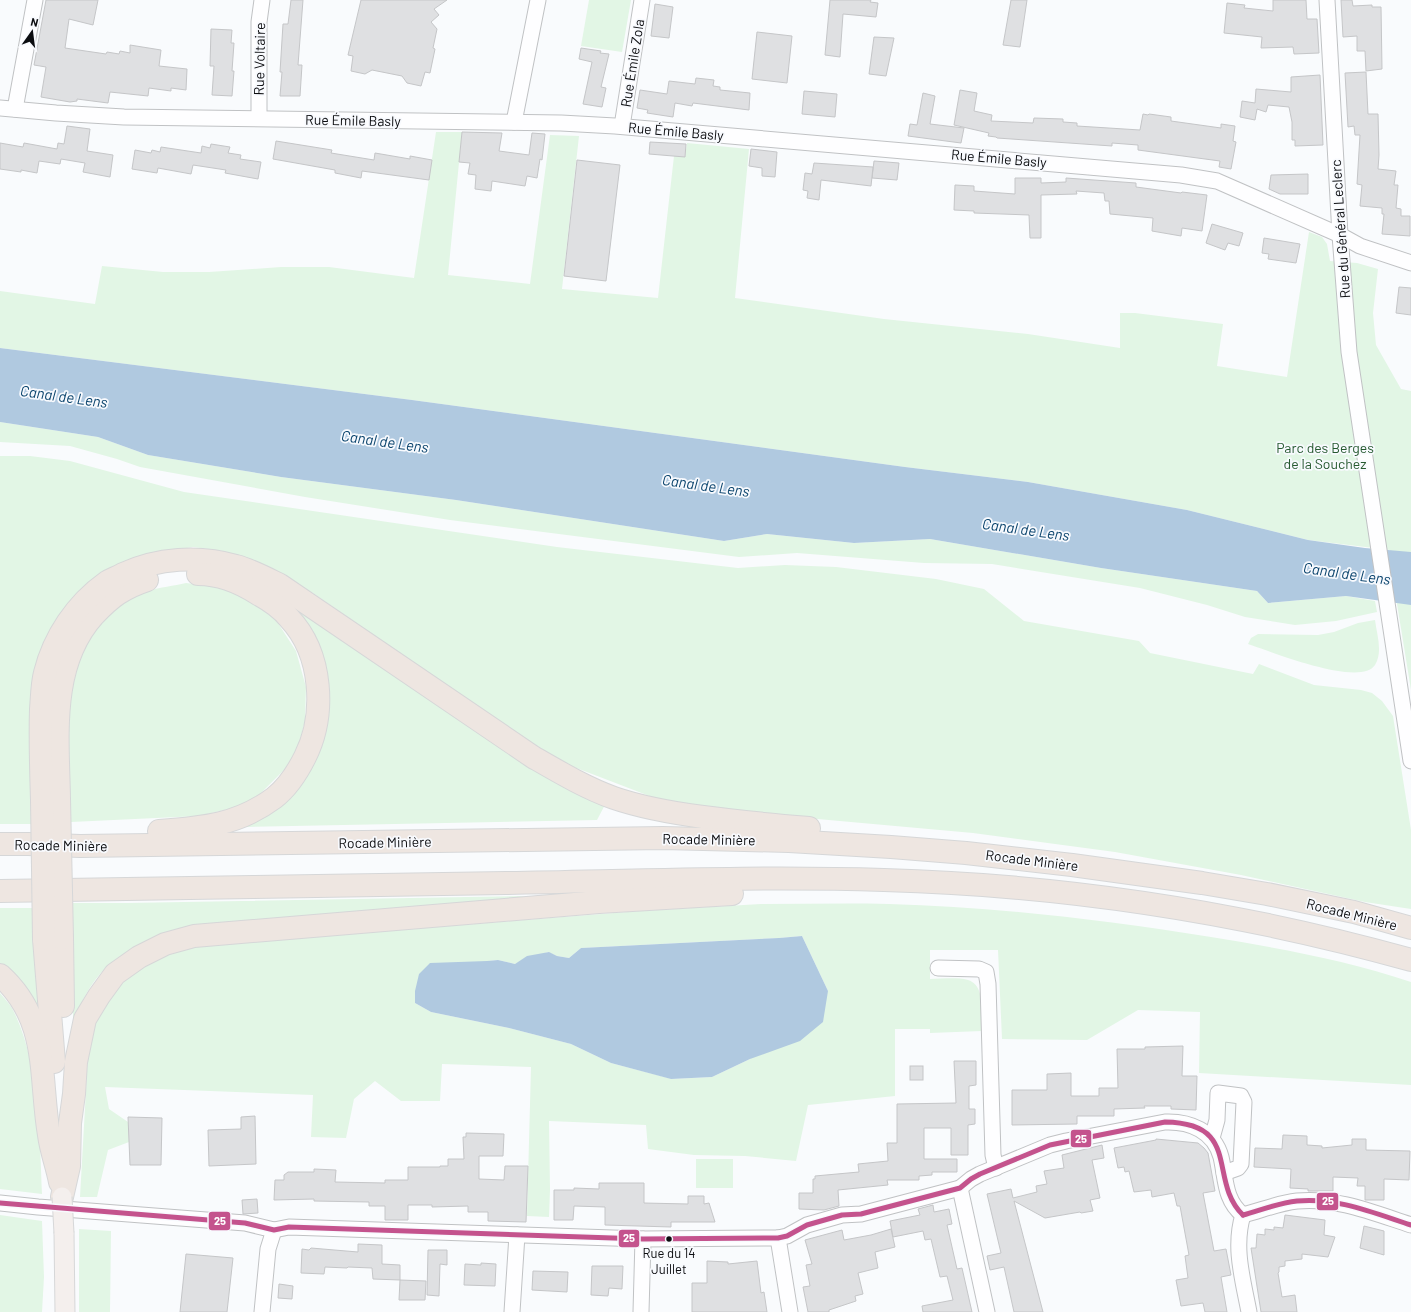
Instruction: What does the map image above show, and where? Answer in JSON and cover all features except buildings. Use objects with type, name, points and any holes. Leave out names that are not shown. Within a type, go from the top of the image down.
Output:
[{"type":"highway","points":[[57,1165],[58,1135],[50,800],[40,730],[44,675],[51,652],[61,632],[89,596],[108,581],[133,569],[159,562],[184,559],[235,565],[256,573],[280,585],[533,757],[556,770],[614,797],[652,808],[694,816],[758,824],[864,832],[891,847]]},
{"type":"highway","points":[[28,844],[80,834],[126,833],[209,827],[231,821],[274,798],[289,784],[300,767],[310,747],[316,730],[318,712],[319,691],[314,666],[305,640],[290,618],[269,600],[247,586],[222,578],[201,574],[175,574],[155,577],[129,586],[106,602],[84,626],[69,655],[61,686],[50,800]]},
{"type":"highway","name":"Rocade Minière","points":[[0,844],[80,846],[663,838],[789,841],[891,847],[966,852],[1072,864],[1202,883],[1267,894],[1354,912],[1411,928]]},
{"type":"highway","name":"Rocade Minière","points":[[0,891],[630,881],[811,879],[886,880],[1063,892],[1171,907],[1265,925],[1411,960]]},
{"type":"highway","points":[[62,1197],[69,1166],[70,1123],[76,1062],[85,1019],[115,974],[139,957],[165,944],[194,936],[599,902],[755,892],[816,890],[886,880]]},
{"type":"highway","points":[[53,938],[63,1018],[70,1123]]},
{"type":"highway","points":[[0,975],[24,1002],[35,1028],[42,1069],[49,1135],[57,1165],[62,1197]]},
{"type":"main road","points":[[62,1197],[64,1233],[63,1307]]},
{"type":"street","points":[[7,108],[35,0]]},
{"type":"street","name":"Rue Voltaire","points":[[259,118],[259,22],[262,0]]},
{"type":"street","points":[[514,122],[538,0]]},
{"type":"street","name":"Rue Émile Zola","points":[[622,126],[642,0]]},
{"type":"street","name":"Rue du Général Leclerc","points":[[1327,0],[1340,235],[1349,352],[1411,761]]},
{"type":"street","name":"Rue Émile Basly","points":[[7,108],[56,113],[124,117],[514,122],[622,126],[1034,161],[1198,177],[1217,181],[1340,235],[1360,246],[1411,263]]},
{"type":"street","points":[[938,968],[979,969],[986,972],[988,984],[993,1155],[996,1168]]},
{"type":"street","points":[[1212,1138],[1217,1120],[1218,1093],[1241,1096],[1244,1102],[1241,1164],[1238,1168],[1224,1173]]},
{"type":"street","points":[[0,1203],[245,1223],[274,1230],[289,1227],[643,1239],[778,1238],[787,1236],[807,1225],[842,1215],[861,1214],[960,1188],[970,1179],[1050,1145],[1165,1122],[1189,1124],[1198,1128],[1212,1138],[1220,1155],[1225,1186],[1229,1198],[1234,1207],[1243,1215]]},
{"type":"street","points":[[960,1188],[987,1312]]},
{"type":"street","points":[[1243,1215],[1284,1203],[1311,1200],[1325,1201],[1360,1208],[1411,1225]]},
{"type":"street","points":[[1243,1215],[1239,1230],[1238,1246],[1248,1312]]},
{"type":"street","points":[[262,1312],[268,1249],[274,1230]]},
{"type":"street","points":[[512,1312],[517,1235]]},
{"type":"street","points":[[778,1238],[790,1312]]},
{"type":"street","points":[[641,1312],[643,1239]]},
{"type":"green space","points":[[589,0],[631,0],[622,52],[581,46]]},
{"type":"green space","name":"Parc des Berges de la Souchez","points":[[436,132],[462,132],[448,275],[530,284],[550,135],[579,136],[562,289],[658,298],[674,156],[685,157],[687,143],[749,149],[735,298],[884,319],[1028,334],[1120,348],[1120,313],[1135,313],[1223,324],[1217,366],[1287,377],[1309,232],[1322,237],[1327,244],[1330,261],[1357,263],[1378,269],[1373,313],[1376,345],[1401,389],[1411,391],[1411,690],[1390,550],[1308,540],[1187,510],[1028,482],[905,467],[412,400],[0,348],[0,291],[95,304],[102,266],[163,272],[209,272],[281,267],[329,267],[414,278]]},
{"type":"green space","points":[[0,422],[98,437],[148,455],[281,477],[456,500],[724,541],[767,534],[854,543],[930,539],[1101,568],[1257,591],[1268,603],[1346,596],[1375,601],[1377,612],[1336,621],[1295,625],[1245,617],[1207,605],[1140,588],[992,564],[924,563],[797,553],[739,557],[450,520],[305,497],[140,467],[70,446],[0,442]]},
{"type":"green space","points":[[0,456],[30,456],[70,461],[184,492],[557,547],[738,568],[785,565],[836,567],[936,579],[984,589],[1024,621],[1139,641],[1150,653],[1253,674],[1259,664],[1314,685],[1361,690],[1372,693],[1382,701],[1393,716],[1411,830],[1411,909],[1365,902],[1241,875],[1115,852],[973,833],[728,811],[652,797],[566,764],[499,722],[313,593],[264,566],[223,551],[193,547],[147,554],[99,577],[34,824],[0,824]]},
{"type":"green space","points":[[186,583],[218,587],[248,598],[276,620],[296,651],[306,687],[305,721],[297,750],[284,770],[259,795],[237,807],[199,816],[71,822],[68,768],[69,712],[73,686],[80,660],[92,636],[109,615],[122,604],[138,595],[157,588]]},
{"type":"green space","points":[[302,605],[607,801],[597,820],[247,827],[248,822],[320,738],[295,615]]},
{"type":"green space","points":[[1375,620],[1379,643],[1379,655],[1375,665],[1366,671],[1352,672],[1314,666],[1248,644],[1251,638],[1258,634],[1318,635],[1334,632],[1358,623]]},
{"type":"green space","points":[[519,896],[534,898],[138,945],[114,960],[105,968],[94,981],[81,1004],[75,1020],[73,1020],[73,903]]},
{"type":"green space","points":[[761,904],[889,904],[970,908],[1091,920],[1211,937],[1312,955],[1362,967],[1411,982],[1411,1085],[1199,1073],[1200,1012],[1138,1010],[1087,1040],[1002,1039],[998,950],[930,950],[930,979],[963,979],[974,983],[978,988],[982,1002],[982,1031],[930,1033],[930,1029],[895,1029],[895,1096],[808,1105],[796,1161],[745,1156],[694,1155],[648,1149],[646,1125],[549,1121],[549,1217],[527,1216],[531,1067],[442,1064],[440,1101],[401,1101],[375,1081],[354,1099],[346,1138],[311,1137],[313,1095],[105,1087],[109,1109],[128,1122],[129,1142],[108,1150],[97,1197],[80,1197],[88,1054],[94,1024],[107,1001],[123,982],[144,967],[166,955],[194,946],[640,911]],"holes":[[[802,936],[828,991],[750,1059],[712,1077],[672,1079],[611,1063],[571,1044],[509,1028],[431,1012],[415,1003],[488,961],[498,960],[515,964],[548,952],[557,956],[569,958],[581,948]]]},
{"type":"green space","points":[[0,908],[36,908],[39,1012],[0,965]]},
{"type":"green space","points":[[0,993],[13,1010],[22,1030],[28,1052],[33,1076],[39,1124],[42,1194],[0,1189]]},
{"type":"green space","points":[[696,1159],[733,1159],[733,1188],[696,1188]]},
{"type":"green space","points":[[0,1215],[42,1221],[44,1277],[42,1312],[0,1312]]},
{"type":"green space","points":[[79,1229],[111,1231],[110,1312],[79,1312]]},
{"type":"water","name":"Canal de Lens","points":[[0,348],[412,400],[905,467],[1028,482],[1187,510],[1308,540],[1365,548],[1411,552],[1411,605],[1346,596],[1268,603],[1257,591],[1101,568],[930,539],[854,543],[767,534],[724,541],[456,500],[281,477],[148,455],[98,437],[0,422]]},
{"type":"water","points":[[802,936],[828,991],[823,1022],[800,1041],[750,1059],[712,1077],[671,1079],[611,1063],[571,1044],[509,1028],[431,1012],[415,1003],[415,991],[419,974],[430,963],[498,960],[515,964],[527,956],[549,952],[557,956],[569,958],[581,948]]},
{"type":"transit line","name":"25","points":[[0,1203],[245,1223],[274,1230],[289,1227],[643,1239],[778,1238],[787,1236],[807,1225],[842,1215],[861,1214],[960,1188],[980,1174],[1050,1145],[1165,1122],[1189,1125],[1205,1132],[1214,1143],[1220,1156],[1227,1186],[1233,1201],[1243,1215]]},
{"type":"transit line","name":"25","points":[[1243,1215],[1283,1203],[1312,1200],[1326,1201],[1355,1207],[1411,1225]]},
{"type":"place","name":"Rue du 14 Juillet","points":[[669,1239]]}]
